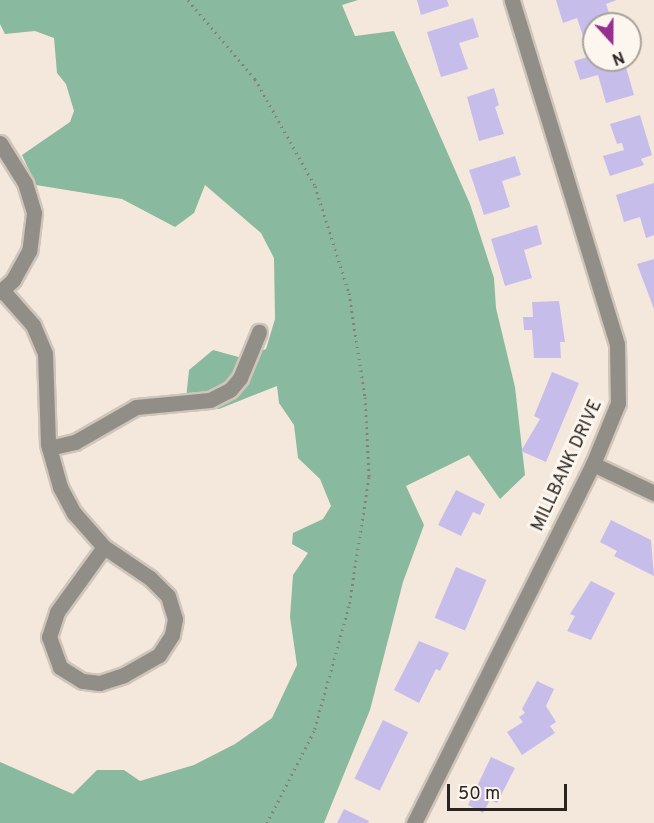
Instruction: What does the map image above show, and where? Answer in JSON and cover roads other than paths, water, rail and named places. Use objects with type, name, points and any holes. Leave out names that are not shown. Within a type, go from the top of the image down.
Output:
[{"type":"street","name":"MILLBANK DRIVE","points":[[414,823],[593,464],[618,403],[620,359],[512,0]]},
{"type":"street","points":[[0,143],[25,183],[34,213],[29,251],[23,267],[1,292],[33,325],[45,353],[49,448],[60,487],[74,513],[104,547],[150,578],[168,596],[175,619],[172,635],[159,655],[131,671],[99,683],[82,681],[60,667],[50,637],[57,612],[104,547]]},
{"type":"street","points":[[49,448],[75,442],[136,407],[210,400],[230,390],[240,378],[259,332]]},
{"type":"street","points":[[593,464],[654,493]]}]
